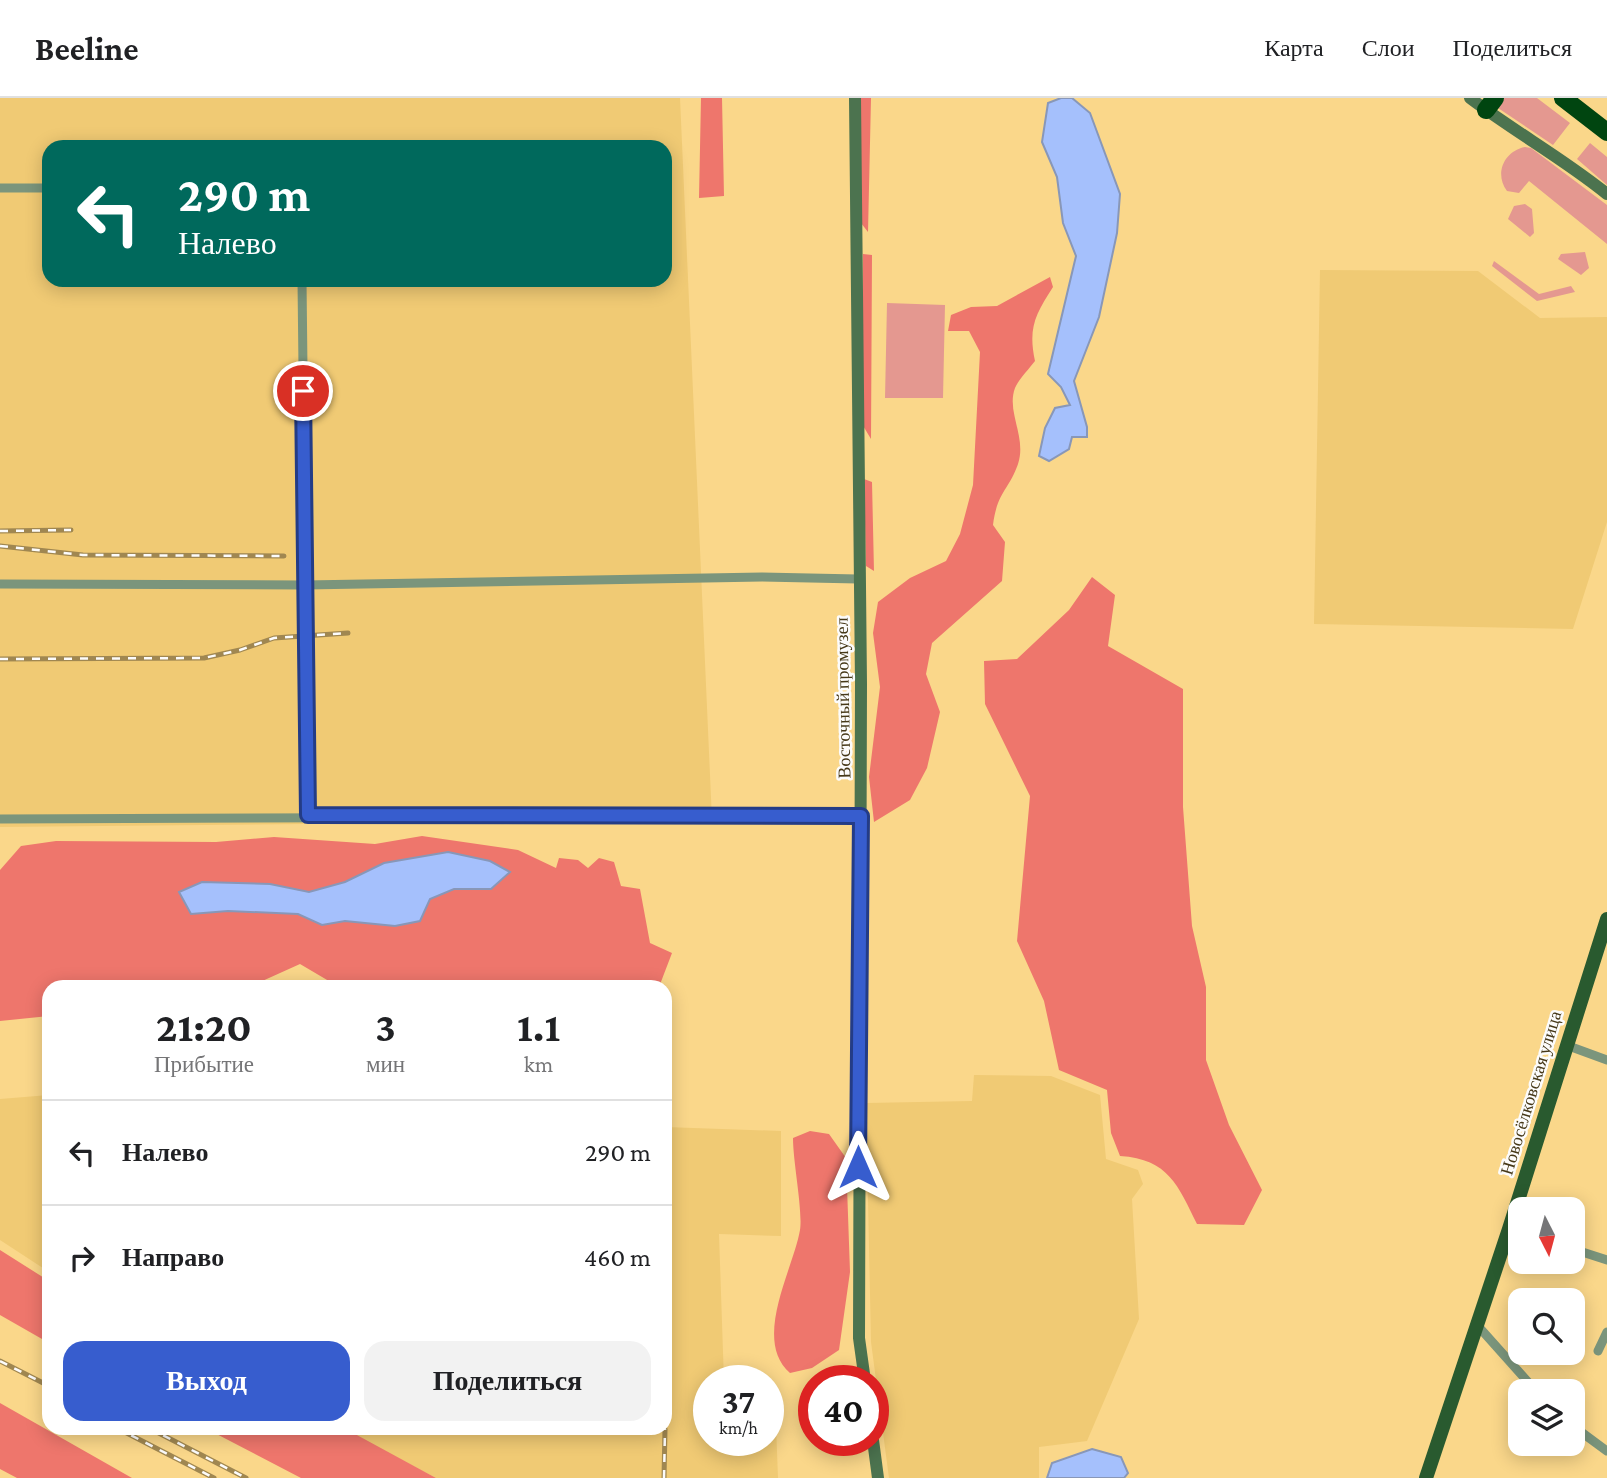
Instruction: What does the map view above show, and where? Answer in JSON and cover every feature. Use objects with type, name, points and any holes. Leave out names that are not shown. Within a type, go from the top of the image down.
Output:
[{"type":"highway","points":[[1563,98],[1607,132]]},
{"type":"main road","name":"Новосёлковская улица","points":[[1524,1197],[1566,1045],[1607,919]]},
{"type":"main road","name":"Новосёлковская улица","points":[[1426,1478],[1478,1325],[1508,1249]]},
{"type":"street","name":"Восточный промузел","points":[[855,98],[861,816],[859,1338],[863,1365]]},
{"type":"street","points":[[1470,98],[1491,104],[1607,194]]},
{"type":"street","points":[[0,188],[42,188]]},
{"type":"street","points":[[302,287],[308,815]]},
{"type":"street","points":[[0,584],[305,585],[762,577],[858,579]]},
{"type":"street","points":[[0,818],[308,815],[861,816]]},
{"type":"street","points":[[1566,1045],[1607,1060]]},
{"type":"street","points":[[1586,1253],[1607,1260]]},
{"type":"street","points":[[1478,1325],[1525,1379]]},
{"type":"street","points":[[1598,1351],[1607,1332]]},
{"type":"street","points":[[1585,1435],[1607,1451]]},
{"type":"street","points":[[875,1456],[878,1478]]},
{"type":"shaded area","points":[[0,98],[680,98],[712,820],[0,827]]},
{"type":"shaded area","points":[[701,98],[722,98],[724,196],[699,198]]},
{"type":"shaded area","points":[[861,98],[871,98],[868,232],[861,223]]},
{"type":"shaded area","points":[[1503,98],[1537,98],[1570,123],[1553,145],[1498,108]]},
{"type":"shaded area","points":[[1590,143],[1607,157],[1607,185],[1577,159]]},
{"type":"shaded area","points":[[1525,147],[1531,148],[1607,205],[1607,244],[1529,181],[1519,193],[1507,191],[1501,178],[1503,164],[1512,153]]},
{"type":"shaded area","points":[[1525,204],[1532,209],[1534,233],[1530,237],[1508,219],[1514,206]]},
{"type":"shaded area","points":[[1585,252],[1589,268],[1581,275],[1558,259],[1561,254]]},
{"type":"shaded area","points":[[863,254],[872,255],[871,439],[862,424]]},
{"type":"shaded area","points":[[1494,261],[1539,294],[1571,286],[1575,292],[1537,301],[1492,266]]},
{"type":"shaded area","points":[[1320,270],[1478,271],[1540,318],[1607,317],[1607,522],[1573,629],[1314,624]]},
{"type":"shaded area","points":[[1050,277],[1053,287],[1038,314],[1033,330],[1035,361],[1015,388],[1013,397],[1020,454],[1015,473],[997,505],[993,525],[1005,542],[1002,581],[932,643],[926,674],[940,712],[927,768],[910,800],[874,822],[869,777],[880,687],[873,633],[878,602],[910,578],[946,561],[960,534],[973,485],[980,352],[969,331],[948,331],[951,315],[971,307],[997,306]]},
{"type":"shaded area","points":[[887,303],[945,305],[943,398],[885,398]]},
{"type":"shaded area","points":[[864,479],[872,482],[874,571],[866,566]]},
{"type":"shaded area","points":[[1092,577],[1115,595],[1108,646],[1183,689],[1183,807],[1192,926],[1206,987],[1206,1060],[1229,1125],[1262,1190],[1244,1225],[1197,1224],[1177,1187],[1161,1169],[1137,1158],[1120,1156],[1111,1133],[1107,1090],[1059,1070],[1044,1001],[1017,941],[1030,796],[985,704],[984,661],[1017,659],[1069,610]]},
{"type":"shaded area","points":[[422,836],[518,850],[556,868],[559,858],[578,860],[588,868],[599,858],[614,862],[621,886],[640,889],[650,943],[672,953],[662,980],[327,980],[300,964],[265,980],[42,980],[42,1017],[0,1021],[0,870],[21,846],[56,841],[216,842],[274,837],[375,844]],"holes":[[[448,852],[490,861],[491,889],[454,889],[430,899],[420,921],[395,926],[345,921],[322,925],[298,914],[228,911],[191,914],[202,882],[270,884],[309,892],[345,882],[384,863]]]},
{"type":"shaded area","points":[[974,1075],[1051,1076],[1100,1095],[1106,1159],[1138,1170],[1143,1184],[1132,1199],[1139,1319],[1087,1441],[1039,1447],[1039,1478],[889,1478],[886,1456],[889,1456],[889,1365],[874,1365],[871,1342],[866,1103],[972,1101]]},
{"type":"shaded area","points":[[42,1096],[42,1267],[0,1240],[0,1099]]},
{"type":"shaded area","points":[[672,1127],[781,1131],[781,1236],[719,1234],[723,1365],[693,1365],[693,1456],[777,1456],[778,1478],[436,1478],[354,1435],[672,1435]]},
{"type":"shaded area","points":[[810,1131],[829,1134],[846,1158],[850,1272],[839,1350],[816,1365],[798,1365],[798,1371],[790,1373],[779,1359],[775,1324],[778,1304],[800,1230],[793,1138]]},
{"type":"shaded area","points":[[0,1250],[42,1277],[42,1339],[0,1315]]},
{"type":"shaded area","points":[[0,1403],[42,1427],[42,1435],[56,1435],[132,1478],[17,1478],[0,1469]]},
{"type":"shaded area","points":[[218,1435],[357,1435],[436,1478],[301,1478]]},
{"type":"water","points":[[1061,98],[1072,98],[1090,113],[1120,194],[1117,233],[1099,317],[1074,381],[1087,427],[1087,437],[1072,437],[1069,449],[1049,461],[1039,456],[1045,428],[1055,408],[1070,405],[1061,387],[1048,374],[1076,256],[1063,223],[1057,177],[1042,142],[1048,103]]},
{"type":"water","points":[[448,852],[490,861],[510,872],[491,889],[454,889],[430,899],[420,921],[395,926],[345,921],[322,925],[298,914],[228,911],[191,914],[179,892],[202,882],[270,884],[309,892],[345,882],[384,863]]},
{"type":"water","points":[[1092,1449],[1121,1457],[1128,1473],[1124,1478],[1047,1478],[1052,1463]]},
{"type":"railway","points":[[0,531],[71,530]]},
{"type":"railway","points":[[0,546],[83,555],[284,556]]},
{"type":"railway","points":[[0,659],[204,658],[240,650],[274,638],[348,633]]},
{"type":"railway","points":[[0,1361],[42,1382]]},
{"type":"railway","points":[[131,1435],[214,1478]]},
{"type":"railway","points":[[163,1435],[246,1478]]},
{"type":"railway","points":[[664,1478],[665,1435]]},
{"type":"route","points":[[303,391],[308,815],[861,816],[858,1167]]}]
